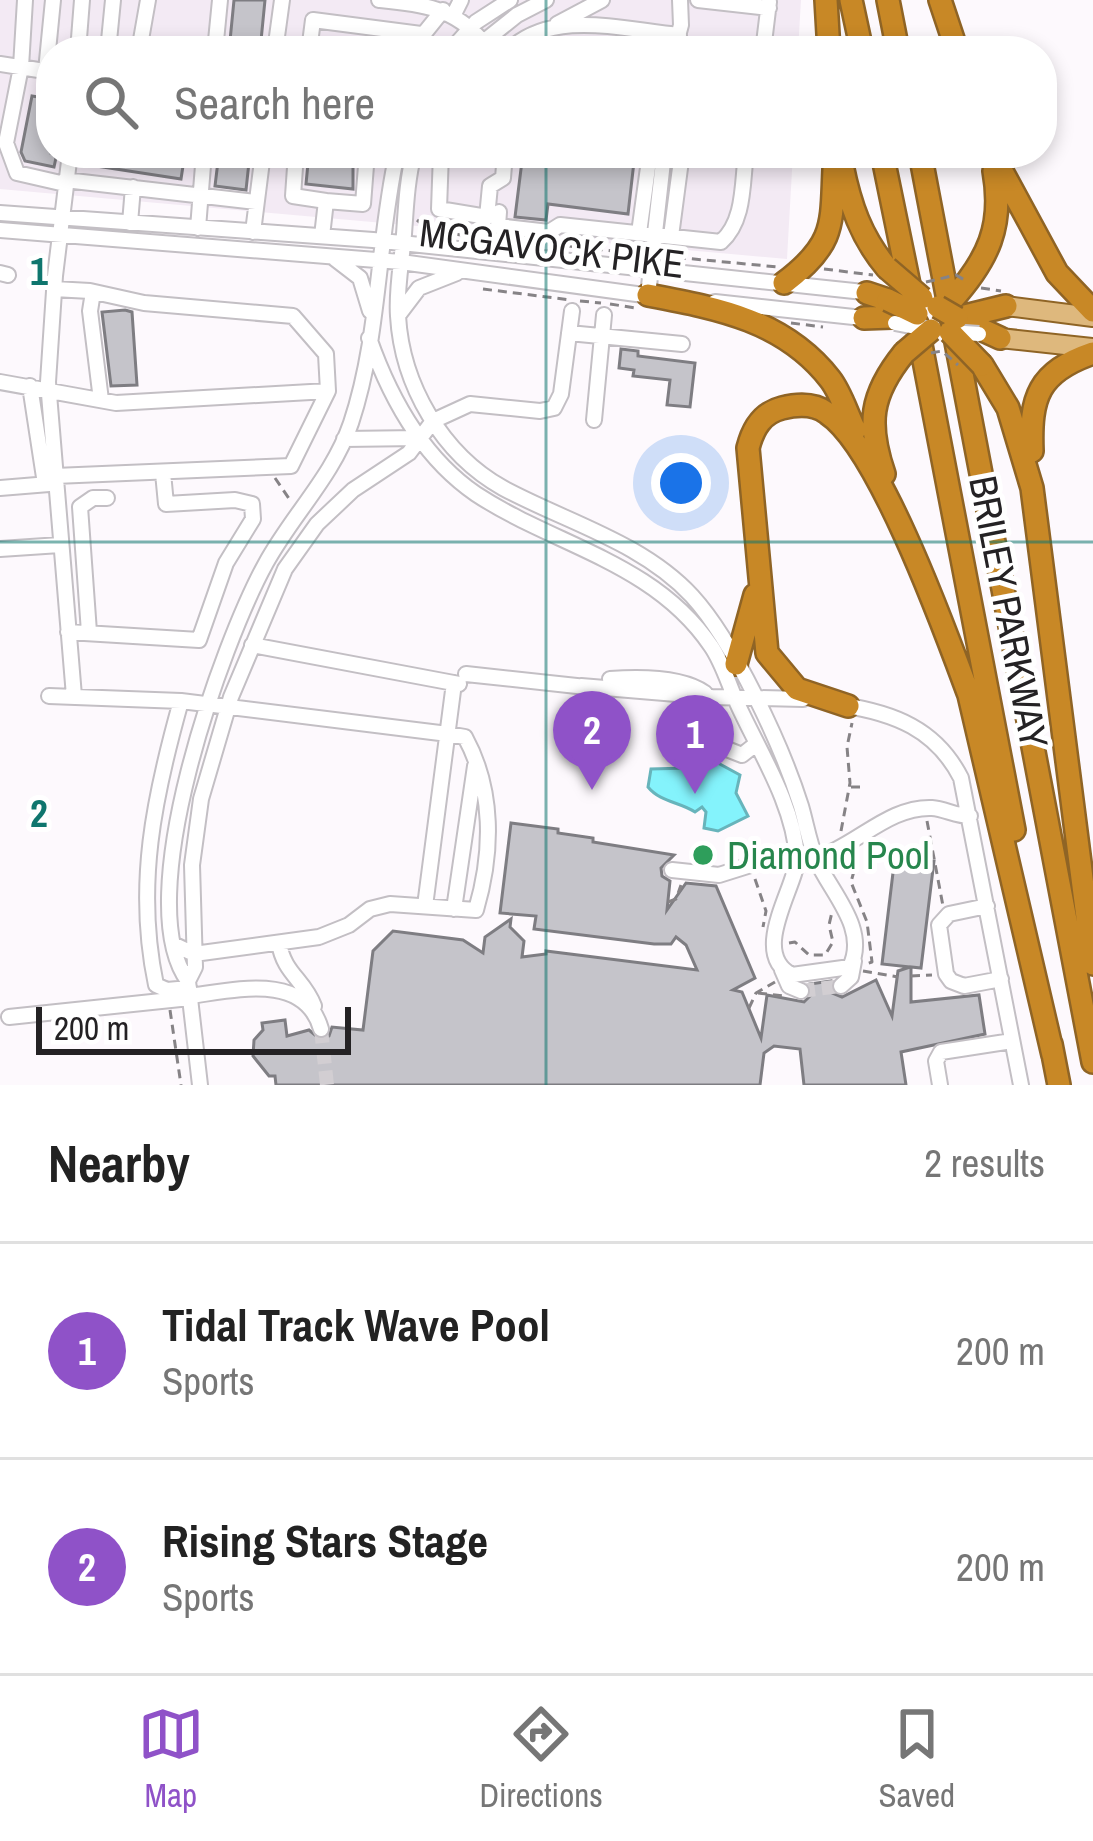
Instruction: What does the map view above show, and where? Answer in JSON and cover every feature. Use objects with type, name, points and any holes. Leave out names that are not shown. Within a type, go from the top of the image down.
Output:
[{"type":"highway","points":[[826,0],[829,36]]},
{"type":"highway","points":[[851,0],[859,36]]},
{"type":"highway","points":[[888,0],[895,36]]},
{"type":"highway","points":[[940,0],[952,36]]},
{"type":"highway","points":[[786,275],[814,260],[829,236],[836,168]]},
{"type":"highway","points":[[841,168],[868,246],[887,268],[959,321],[1008,408],[1032,488]]},
{"type":"highway","name":"BRILEY PARKWAY","points":[[885,168],[1059,1085]]},
{"type":"highway","name":"BRILEY PARKWAY","points":[[923,168],[1093,1062]]},
{"type":"highway","points":[[959,321],[1000,203],[994,168]]},
{"type":"highway","points":[[999,168],[1058,273],[1093,314]]},
{"type":"highway","points":[[648,295],[746,317],[807,355],[832,382],[855,429],[861,454]]},
{"type":"highway","points":[[889,501],[871,422],[882,383],[906,351],[1003,298]]},
{"type":"highway","points":[[864,318],[886,306],[959,321]]},
{"type":"highway","points":[[1093,351],[1057,368],[1030,414],[1032,488],[1093,964]]},
{"type":"highway","points":[[848,706],[797,689],[775,667],[762,636],[748,448],[759,421],[789,406],[817,407],[840,424],[861,454],[889,501],[969,695],[1053,1055]]},
{"type":"highway","points":[[736,664],[759,582]]},
{"type":"main road","points":[[1003,298],[1093,314]]},
{"type":"main road","points":[[959,321],[1093,351]]},
{"type":"street","points":[[26,0],[21,67],[4,134],[17,173],[256,202]]},
{"type":"street","points":[[51,36],[53,0]]},
{"type":"street","points":[[79,36],[82,0]]},
{"type":"street","points":[[109,36],[113,0]]},
{"type":"street","points":[[142,36],[148,0]]},
{"type":"street","points":[[216,36],[220,0]]},
{"type":"street","points":[[277,36],[282,0]]},
{"type":"street","points":[[379,0],[436,6],[471,28],[474,36]]},
{"type":"street","points":[[311,36],[313,20],[421,34],[461,0]]},
{"type":"street","points":[[464,36],[510,4],[546,0]]},
{"type":"street","points":[[536,36],[602,0]]},
{"type":"street","points":[[557,24],[680,35],[680,0]]},
{"type":"street","points":[[698,0],[769,4],[765,36]]},
{"type":"street","points":[[510,4],[521,36]]},
{"type":"street","points":[[485,36],[510,4]]},
{"type":"street","points":[[0,64],[36,69]]},
{"type":"street","points":[[67,168],[49,388],[52,481],[74,697]]},
{"type":"street","points":[[198,228],[203,168]]},
{"type":"street","points":[[253,232],[260,168]]},
{"type":"street","points":[[295,168],[293,196],[363,204],[366,168]]},
{"type":"street","points":[[200,1085],[189,991],[178,968],[175,945],[171,896],[175,827],[208,704],[237,628],[266,562],[320,485],[344,440],[364,377],[395,168]]},
{"type":"street","points":[[412,168],[398,317],[405,361],[418,398],[461,455],[500,486],[631,550],[690,594],[716,627],[800,802],[815,858],[844,904],[858,964],[841,986]]},
{"type":"street","points":[[440,168],[439,209],[497,226],[549,232],[560,225],[721,242],[733,232],[744,168]]},
{"type":"street","points":[[497,226],[504,168]]},
{"type":"street","points":[[651,168],[655,235]]},
{"type":"street","points":[[648,295],[663,168]]},
{"type":"street","points":[[655,235],[680,168]]},
{"type":"street","points":[[662,175],[679,177]]},
{"type":"street","points":[[497,226],[490,186],[503,178]]},
{"type":"street","points":[[130,223],[133,187]]},
{"type":"street","points":[[322,236],[326,201]]},
{"type":"street","name":"MCGAVOCK PIKE","points":[[0,213],[403,243],[497,226],[652,262],[786,275],[886,306]]},
{"type":"street","name":"MCGAVOCK PIKE","points":[[0,230],[401,262],[864,318]]},
{"type":"street","points":[[329,256],[360,278],[371,320]]},
{"type":"street","points":[[398,317],[418,288],[462,272]]},
{"type":"street","points":[[0,488],[291,466],[328,391],[326,354],[293,316],[143,303],[54,289]]},
{"type":"street","points":[[93,292],[90,311],[101,400]]},
{"type":"street","points":[[189,991],[195,967],[192,865],[196,829],[228,707],[285,569],[316,524],[353,490],[409,452],[433,421],[470,404],[546,411],[557,405],[572,311]]},
{"type":"street","points":[[594,420],[604,315]]},
{"type":"street","points":[[569,333],[682,344]]},
{"type":"street","points":[[369,338],[393,394],[434,458],[476,493],[631,571],[677,608],[712,647],[783,804],[796,859],[776,922],[776,949],[779,974],[798,994]]},
{"type":"street","points":[[0,382],[116,403],[328,391]]},
{"type":"street","points":[[30,386],[52,481]]},
{"type":"street","points":[[344,440],[418,438]]},
{"type":"street","points":[[68,632],[199,640],[226,563],[253,519],[252,504],[236,500],[166,504],[164,472]]},
{"type":"street","points":[[89,632],[80,507],[93,498],[107,498]]},
{"type":"street","points":[[0,549],[60,544]]},
{"type":"street","points":[[237,628],[254,640],[462,679],[734,698],[784,695],[890,714],[932,740],[961,778],[1020,1085]]},
{"type":"street","points":[[417,905],[462,679]]},
{"type":"street","points":[[581,684],[686,701],[701,701],[706,694]]},
{"type":"street","points":[[49,696],[181,701],[465,737],[476,759],[490,816],[479,897],[472,912],[383,905],[332,934],[194,954],[175,945]]},
{"type":"street","points":[[167,991],[156,985],[146,919],[146,868],[155,796],[181,701]]},
{"type":"street","points":[[714,744],[742,755],[755,744]]},
{"type":"street","points":[[454,909],[476,759]]},
{"type":"street","points":[[677,871],[735,872],[832,854],[902,815],[932,808],[970,816]]},
{"type":"street","points":[[987,906],[949,914],[939,925],[939,936],[951,981],[964,986],[1001,979]]},
{"type":"street","points":[[279,943],[284,966],[309,993],[321,1029]]},
{"type":"street","points":[[779,974],[858,964]]},
{"type":"street","points":[[93,1000],[167,991],[280,990],[305,1000],[316,1011]]},
{"type":"street","points":[[9,1017],[125,1005],[189,991]]},
{"type":"street","points":[[940,1085],[936,1061],[941,1052],[1012,1041]]},
{"type":"path","points":[[414,211],[420,225],[431,232],[497,226]]},
{"type":"path","points":[[542,243],[652,262],[786,275]]},
{"type":"path","points":[[814,260],[827,272],[874,275],[872,272],[887,268]]},
{"type":"path","points":[[906,351],[916,355],[942,351],[958,366],[956,275],[927,282],[913,274]]},
{"type":"path","points":[[959,321],[1003,298]]},
{"type":"path","points":[[275,478],[290,500]]},
{"type":"path","points":[[849,787],[866,787]]},
{"type":"path","points":[[668,902],[680,894],[677,871]]},
{"type":"path","points":[[789,943],[795,942],[816,957],[830,950],[833,912]]},
{"type":"path","points":[[833,938],[840,936]]},
{"type":"path","points":[[858,964],[898,976]]},
{"type":"path","points":[[910,976],[940,973]]},
{"type":"path","points":[[749,1008],[756,993],[779,974]]},
{"type":"path","points":[[756,993],[798,994]]},
{"type":"path","points":[[170,1008],[181,1085]]},
{"type":"shaded area","points":[[0,0],[801,0],[799,36],[36,36],[36,168],[792,168],[787,259],[0,189]]},
{"type":"water","points":[[705,756],[740,775],[736,793],[748,816],[718,831],[704,828],[702,807],[695,812],[648,787],[651,769],[688,768]]},
{"type":"building","points":[[234,0],[265,0],[261,36],[230,36]]},
{"type":"building","points":[[32,96],[36,97],[36,163],[25,161],[21,152]]},
{"type":"building","points":[[109,168],[183,168],[181,179]]},
{"type":"building","points":[[217,168],[248,168],[246,190],[215,186]]},
{"type":"building","points":[[308,168],[353,168],[353,189],[306,184]]},
{"type":"building","points":[[521,168],[633,168],[628,214],[548,204],[546,220],[515,217]]},
{"type":"building","points":[[102,312],[132,312],[137,385],[111,386]]},
{"type":"building","points":[[621,349],[638,351],[638,356],[695,363],[690,407],[667,405],[670,380],[633,376],[634,370],[619,368]]},
{"type":"building","points":[[511,823],[674,855],[661,868],[662,876],[670,881],[667,910],[686,883],[716,886],[755,978],[733,990],[742,992],[761,1038],[767,995],[804,1002],[812,994],[810,984],[831,981],[832,993],[842,997],[876,980],[892,1016],[898,971],[910,967],[882,964],[895,856],[901,857],[911,847],[924,848],[928,861],[934,861],[921,968],[911,967],[911,1002],[979,995],[985,1034],[901,1052],[906,1085],[804,1085],[800,1049],[774,1046],[764,1053],[760,1085],[276,1085],[275,1076],[269,1076],[253,1056],[262,1023],[285,1020],[287,1036],[309,1030],[321,1040],[332,1027],[363,1030],[373,951],[393,931],[463,940],[483,953],[485,937],[511,919],[510,927],[524,941],[522,957],[546,951],[697,970],[686,945],[676,937],[671,944],[654,944],[534,929],[536,916],[500,913]]},
{"type":"tunnel","points":[[801,991],[841,986]]},
{"type":"tunnel","points":[[321,1029],[327,1085]]},
{"type":"place","name":"Rising Stars Stage","points":[[592,790]]},
{"type":"place","name":"Tidal Track Wave Pool","points":[[695,794]]},
{"type":"place","name":"Diamond Pool","points":[[703,855]]}]
